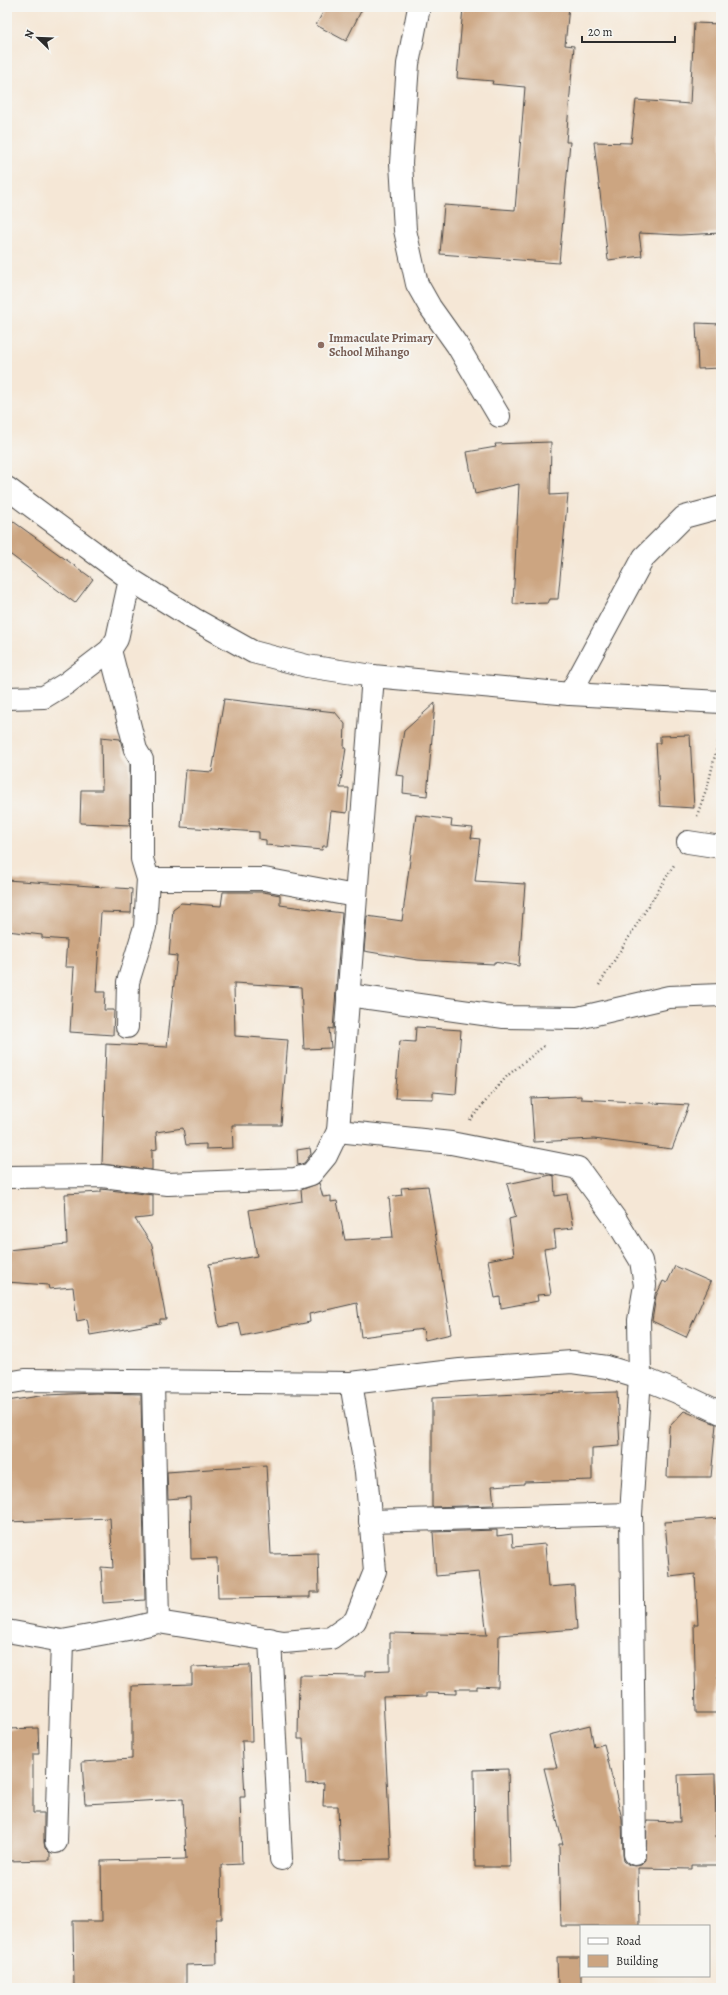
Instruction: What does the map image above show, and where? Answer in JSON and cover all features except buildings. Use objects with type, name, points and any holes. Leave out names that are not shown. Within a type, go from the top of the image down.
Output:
[{"type":"street","points":[[419,7],[408,64],[401,163],[405,230],[417,284],[499,416]]},
{"type":"street","points":[[7,488],[130,580],[194,619],[253,652],[307,666],[373,676],[570,694],[721,702]]},
{"type":"street","points":[[570,694],[644,557],[684,518],[721,507]]},
{"type":"street","points":[[7,698],[44,697],[67,683],[110,650],[117,639],[130,580]]},
{"type":"street","points":[[110,650],[136,750],[142,760],[142,859],[148,879],[145,928],[128,982],[127,1027]]},
{"type":"street","points":[[7,1177],[102,1176],[168,1184],[295,1179],[311,1174],[326,1156],[338,1131],[373,676]]},
{"type":"street","points":[[688,842],[721,847]]},
{"type":"street","points":[[148,879],[264,879],[356,896]]},
{"type":"street","points":[[348,995],[504,1017],[578,1018],[669,997],[721,995]]},
{"type":"street","points":[[338,1131],[451,1143],[578,1168],[616,1220],[641,1261],[645,1285],[639,1320],[640,1377],[630,1514],[635,1854]]},
{"type":"street","points":[[7,1383],[25,1380],[351,1383],[460,1370],[572,1362],[607,1367],[640,1377],[677,1392],[721,1414]]},
{"type":"street","points":[[153,1382],[158,1622]]},
{"type":"street","points":[[7,1631],[62,1641],[158,1622],[284,1642],[331,1638],[355,1620],[375,1571],[366,1472],[351,1383]]},
{"type":"street","points":[[370,1521],[630,1514]]},
{"type":"street","points":[[270,1639],[281,1859]]},
{"type":"street","points":[[56,1842],[62,1641]]},
{"type":"path","points":[[451,1143],[507,1076],[578,1018],[688,842],[709,782],[721,730]]},
{"type":"place","name":"Immaculate Primary School Mihango","points":[[321,345]]}]
